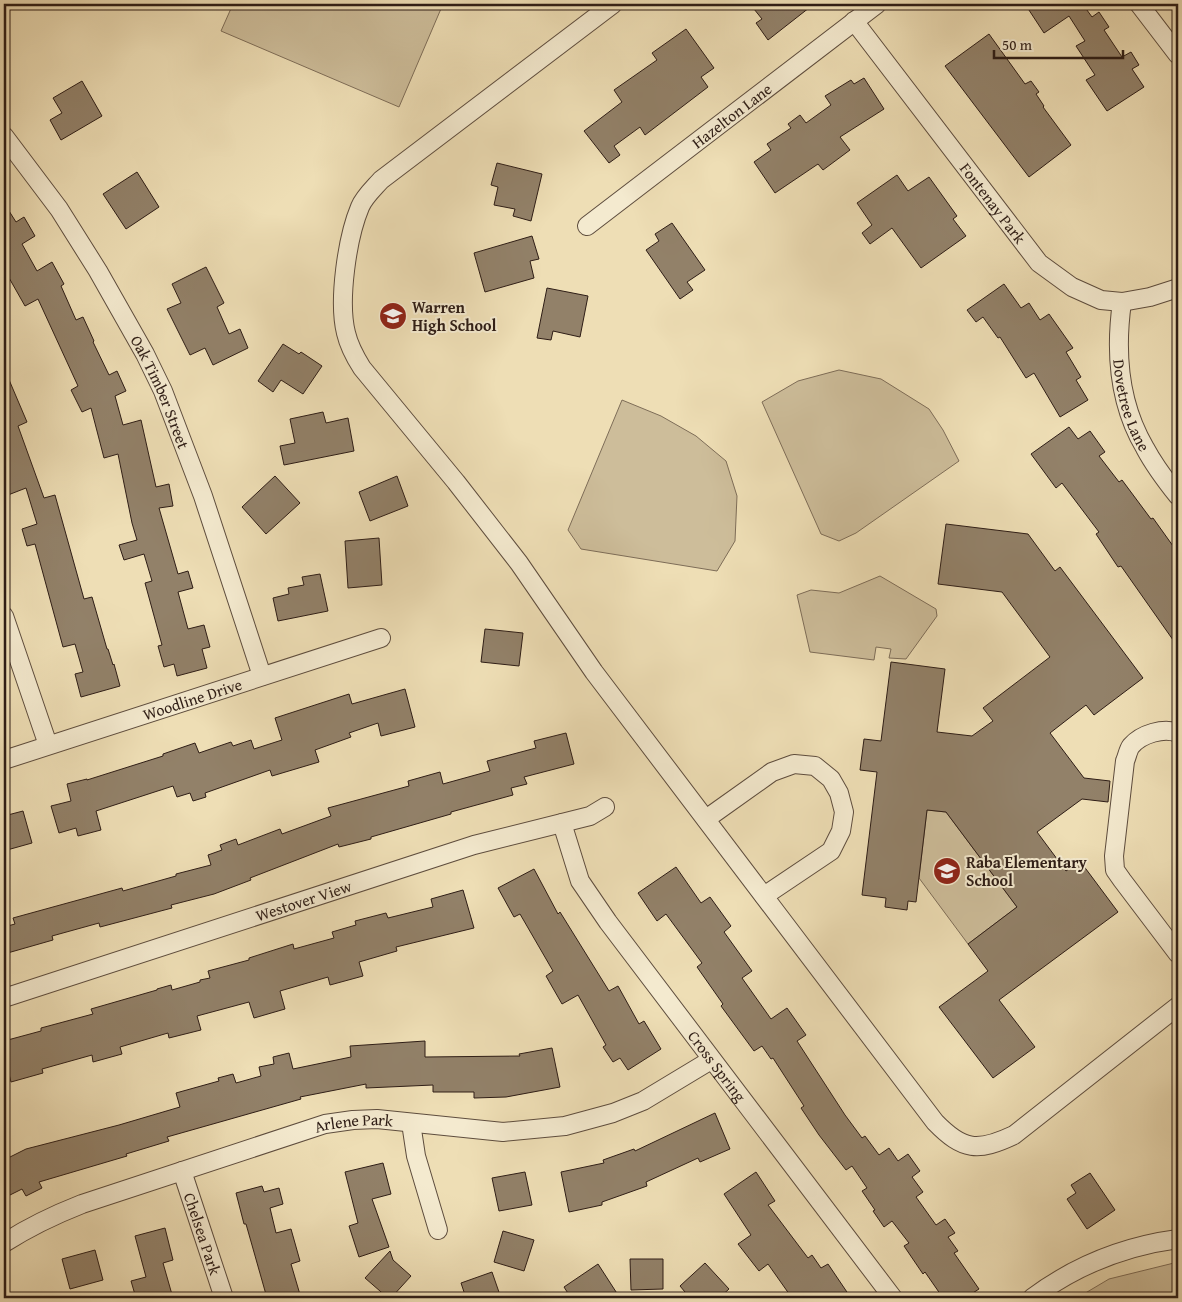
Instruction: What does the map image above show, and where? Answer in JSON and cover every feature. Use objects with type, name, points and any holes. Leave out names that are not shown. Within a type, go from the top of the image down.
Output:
[{"type":"street","points":[[613,4],[381,180],[360,206],[350,238],[344,288],[343,308],[346,332],[352,352],[362,368],[456,482],[519,563],[594,672],[935,1122],[949,1136],[962,1143],[977,1146],[993,1145],[1014,1135],[1178,1006]]},
{"type":"street","name":"Hazelton Lane","points":[[586,226],[877,4]]},
{"type":"street","points":[[1139,4],[1178,55]]},
{"type":"street","name":"Fontenay Park","points":[[854,21],[1039,263],[1072,287],[1101,300],[1122,302],[1150,297],[1178,288]]},
{"type":"street","name":"Oak Timber Street","points":[[4,136],[59,209],[145,354],[163,391],[203,496],[262,676]]},
{"type":"street","name":"Dovetree Lane","points":[[1122,302],[1118,328],[1119,363],[1125,400],[1144,448],[1178,496]]},
{"type":"street","points":[[4,616],[48,745]]},
{"type":"street","name":"Woodline Drive","points":[[4,760],[381,638]]},
{"type":"street","points":[[1178,733],[1174,731],[1157,731],[1144,736],[1131,747],[1126,761],[1114,856],[1115,870],[1178,954]]},
{"type":"street","points":[[706,819],[772,772],[794,764],[816,766],[830,779],[839,793],[844,812],[841,831],[831,851],[764,896]]},
{"type":"street","name":"Westover View","points":[[4,998],[474,845],[590,816],[605,807]]},
{"type":"street","name":"Cross Spring","points":[[562,823],[580,881],[608,922],[892,1298]]},
{"type":"street","name":"Arlene Park","points":[[4,1243],[54,1215],[325,1124],[361,1120],[396,1121],[503,1132],[521,1132],[573,1124],[613,1113],[643,1100],[712,1060]]},
{"type":"street","points":[[411,1123],[416,1156],[438,1230]]},
{"type":"street","name":"Chelsea Park","points":[[182,1171],[224,1298]]},
{"type":"street","points":[[1032,1298],[1066,1276],[1095,1261],[1126,1250],[1178,1239]]},
{"type":"shaded area","points":[[233,4],[443,4],[399,107],[221,31]]},
{"type":"shaded area","points":[[839,370],[881,379],[929,409],[943,430],[959,461],[856,533],[839,541],[821,534],[762,402],[798,381]]},
{"type":"shaded area","points":[[622,400],[661,416],[696,436],[726,461],[737,496],[735,541],[717,571],[581,549],[568,530]]},
{"type":"shaded area","points":[[880,576],[936,609],[937,616],[906,659],[889,658],[891,649],[876,647],[874,660],[810,652],[797,595],[811,590],[839,593]]},
{"type":"shaded area","points":[[927,810],[946,812],[1017,907],[968,944],[919,878]]},
{"type":"shaded area","points":[[1178,1262],[1178,1298],[1077,1298],[1109,1279]]},
{"type":"building","points":[[750,4],[814,4],[768,40],[756,23],[762,19]]},
{"type":"building","points":[[1025,4],[1087,4],[1084,6],[1092,17],[1099,12],[1109,27],[1104,30],[1122,57],[1131,52],[1139,65],[1132,69],[1144,87],[1107,111],[1086,80],[1095,75],[1076,46],[1085,41],[1069,16],[1044,33]]},
{"type":"building","points":[[686,29],[714,68],[701,77],[708,87],[645,135],[640,127],[614,146],[620,155],[609,163],[584,131],[622,102],[614,90],[657,60],[652,53]]},
{"type":"building","points":[[989,34],[1025,84],[1031,81],[1039,92],[1036,94],[1043,107],[1071,145],[1029,177],[945,66]]},
{"type":"building","points":[[864,78],[884,109],[840,137],[850,150],[823,170],[818,164],[775,193],[754,162],[771,150],[767,144],[791,128],[788,124],[800,115],[806,123],[831,105],[825,96],[851,80],[854,84]]},
{"type":"building","points":[[82,81],[102,116],[61,140],[50,120],[62,113],[53,98]]},
{"type":"building","points":[[497,163],[542,174],[531,221],[513,216],[515,209],[494,205],[498,187],[491,185]]},
{"type":"building","points":[[137,172],[159,207],[126,229],[103,194]]},
{"type":"building","points":[[897,175],[908,191],[929,177],[957,216],[953,219],[966,236],[921,268],[892,228],[870,244],[862,233],[872,225],[857,203]]},
{"type":"building","points":[[4,203],[16,222],[24,217],[35,236],[22,244],[37,271],[52,262],[64,284],[61,286],[76,320],[83,317],[109,375],[117,371],[126,391],[115,396],[123,425],[141,420],[156,487],[169,484],[173,506],[159,508],[178,574],[188,571],[193,588],[178,592],[188,629],[204,625],[210,647],[202,649],[207,668],[177,676],[174,664],[164,667],[158,646],[162,645],[145,583],[152,581],[144,554],[124,560],[119,545],[137,540],[118,454],[104,458],[91,408],[82,412],[71,390],[78,386],[38,299],[25,306],[4,269]]},
{"type":"building","points":[[672,223],[705,270],[687,282],[693,290],[680,299],[646,250],[659,241],[655,234]]},
{"type":"building","points":[[532,236],[539,259],[530,261],[534,278],[485,292],[474,253]]},
{"type":"building","points":[[206,267],[224,303],[217,307],[229,334],[240,329],[248,348],[213,365],[205,348],[190,355],[167,309],[181,303],[172,284]]},
{"type":"building","points":[[1004,284],[1021,308],[1029,303],[1040,320],[1049,314],[1073,348],[1066,352],[1081,377],[1076,380],[1088,400],[1060,417],[1034,373],[1026,378],[1000,337],[998,338],[983,317],[976,322],[967,310]]},
{"type":"building","points":[[547,288],[588,296],[580,337],[553,331],[551,340],[537,338]]},
{"type":"building","points":[[283,344],[299,354],[301,352],[322,366],[303,394],[281,380],[273,392],[258,381]]},
{"type":"building","points":[[4,368],[27,422],[18,426],[44,498],[55,495],[84,599],[92,597],[120,686],[81,697],[75,674],[83,672],[75,644],[63,647],[35,544],[27,546],[22,529],[37,524],[26,488],[8,495],[4,484]]},
{"type":"building","points":[[323,412],[326,423],[348,418],[354,451],[284,465],[280,446],[295,443],[290,419]]},
{"type":"building","points":[[1069,427],[1078,439],[1090,431],[1105,452],[1099,456],[1119,482],[1122,480],[1151,519],[1153,518],[1178,553],[1178,647],[1121,566],[1118,567],[1096,534],[1099,532],[1062,483],[1056,488],[1031,454]]},
{"type":"building","points":[[275,476],[300,503],[266,534],[242,507]]},
{"type":"building","points":[[397,476],[408,506],[370,521],[359,492]]},
{"type":"building","points":[[946,524],[1028,534],[1055,571],[1060,567],[1143,678],[1094,715],[1086,705],[1050,733],[1084,778],[1110,781],[1108,802],[1082,799],[1037,832],[1066,871],[1080,861],[1118,912],[999,1000],[1035,1047],[993,1078],[939,1007],[988,971],[968,944],[1017,907],[946,812],[927,810],[916,902],[908,901],[907,910],[885,907],[886,898],[862,895],[877,772],[860,770],[864,739],[881,741],[891,662],[945,669],[937,732],[972,736],[993,721],[983,708],[1050,657],[1002,592],[938,584]]},
{"type":"building","points":[[379,538],[382,585],[348,588],[345,541]]},
{"type":"building","points":[[320,574],[328,611],[278,621],[273,598],[289,594],[288,588],[304,585],[302,577]]},
{"type":"building","points":[[485,629],[523,633],[519,666],[481,662]]},
{"type":"building","points":[[405,689],[415,727],[381,736],[378,723],[349,733],[351,737],[315,750],[319,762],[272,776],[270,770],[205,793],[206,797],[193,801],[190,793],[177,797],[173,786],[96,811],[101,830],[78,836],[76,828],[59,833],[51,806],[71,801],[67,784],[87,780],[163,756],[163,754],[195,743],[199,753],[231,742],[233,746],[251,740],[254,749],[282,740],[275,718],[349,694],[352,704]]},
{"type":"building","points":[[566,733],[574,764],[524,777],[527,784],[511,788],[513,795],[451,812],[451,814],[371,837],[371,839],[339,847],[338,844],[214,894],[171,905],[172,908],[100,927],[99,923],[52,936],[53,940],[4,954],[4,927],[15,924],[13,918],[122,888],[123,891],[211,865],[208,855],[222,850],[220,845],[236,839],[238,845],[280,829],[282,834],[331,816],[328,808],[409,786],[408,781],[440,772],[443,784],[490,771],[487,761],[536,748],[534,741]]},
{"type":"building","points":[[23,811],[32,843],[7,850],[4,836],[4,816]]},
{"type":"building","points":[[676,867],[701,903],[710,897],[731,926],[724,932],[752,971],[742,978],[771,1019],[787,1008],[806,1035],[797,1041],[862,1138],[865,1136],[879,1155],[889,1148],[898,1161],[908,1154],[920,1171],[912,1177],[923,1192],[916,1197],[936,1225],[945,1219],[955,1233],[948,1237],[958,1251],[954,1253],[979,1289],[965,1298],[943,1298],[925,1272],[923,1274],[904,1246],[909,1243],[892,1221],[884,1227],[862,1191],[867,1188],[852,1166],[846,1170],[819,1135],[801,1108],[804,1106],[773,1058],[771,1059],[762,1046],[754,1051],[721,1006],[723,1004],[697,967],[702,963],[666,914],[657,921],[638,893]]},
{"type":"building","points":[[534,869],[558,914],[560,912],[609,991],[618,986],[639,1024],[644,1021],[661,1049],[628,1070],[620,1058],[613,1062],[603,1047],[606,1045],[578,995],[562,1004],[546,976],[553,971],[520,914],[514,917],[498,888]]},
{"type":"building","points":[[463,890],[474,928],[396,947],[397,951],[359,962],[363,976],[330,985],[328,977],[280,991],[285,1009],[254,1018],[249,1002],[197,1016],[201,1030],[169,1038],[168,1033],[120,1047],[122,1054],[93,1062],[92,1055],[42,1069],[43,1073],[11,1082],[4,1054],[4,1041],[41,1031],[41,1028],[93,1014],[91,1009],[157,989],[171,985],[172,990],[200,982],[200,980],[210,978],[208,971],[249,960],[249,958],[293,944],[294,949],[334,938],[332,932],[356,925],[355,921],[386,913],[388,918],[433,907],[431,899]]},
{"type":"building","points":[[425,1041],[425,1057],[520,1056],[519,1054],[552,1048],[560,1087],[506,1097],[474,1098],[474,1092],[433,1092],[433,1085],[366,1088],[366,1084],[300,1097],[301,1099],[167,1137],[169,1141],[126,1154],[127,1156],[39,1182],[42,1188],[26,1196],[22,1189],[4,1198],[4,1160],[26,1149],[180,1107],[176,1093],[219,1081],[218,1078],[233,1074],[236,1083],[261,1076],[259,1067],[274,1064],[273,1057],[289,1053],[293,1069],[351,1057],[350,1046]]},
{"type":"building","points":[[715,1113],[730,1149],[700,1162],[698,1158],[646,1182],[647,1186],[602,1202],[602,1205],[569,1212],[561,1172],[604,1163],[603,1160],[634,1149],[635,1151]]},
{"type":"building","points":[[383,1163],[391,1194],[372,1199],[389,1247],[359,1257],[349,1226],[358,1223],[345,1172]]},
{"type":"building","points":[[525,1172],[532,1205],[499,1211],[492,1178]]},
{"type":"building","points":[[756,1172],[775,1201],[768,1205],[808,1258],[812,1255],[821,1268],[828,1264],[851,1298],[792,1298],[768,1264],[759,1271],[738,1244],[751,1235],[724,1194]]},
{"type":"building","points":[[1090,1173],[1115,1210],[1087,1229],[1067,1199],[1076,1193],[1071,1185]]},
{"type":"building","points":[[262,1186],[264,1192],[279,1188],[283,1204],[270,1208],[276,1233],[291,1229],[300,1261],[291,1264],[301,1298],[267,1298],[236,1193]]},
{"type":"building","points":[[165,1228],[173,1260],[163,1263],[173,1298],[136,1298],[131,1281],[146,1277],[135,1236]]},
{"type":"building","points":[[503,1231],[534,1240],[524,1271],[494,1262]]},
{"type":"building","points":[[95,1250],[103,1280],[70,1289],[62,1259]]},
{"type":"building","points":[[390,1251],[393,1260],[411,1276],[391,1298],[388,1298],[365,1278]]},
{"type":"building","points":[[630,1259],[663,1259],[663,1289],[631,1290]]},
{"type":"building","points":[[705,1263],[729,1289],[719,1298],[690,1298],[680,1286]]},
{"type":"building","points":[[598,1264],[620,1298],[571,1298],[564,1287]]},
{"type":"building","points":[[492,1272],[501,1298],[466,1298],[461,1283]]},
{"type":"place","name":"Warren High School","points":[[393,316]]},
{"type":"place","name":"Raba Elementary School","points":[[947,871]]}]
